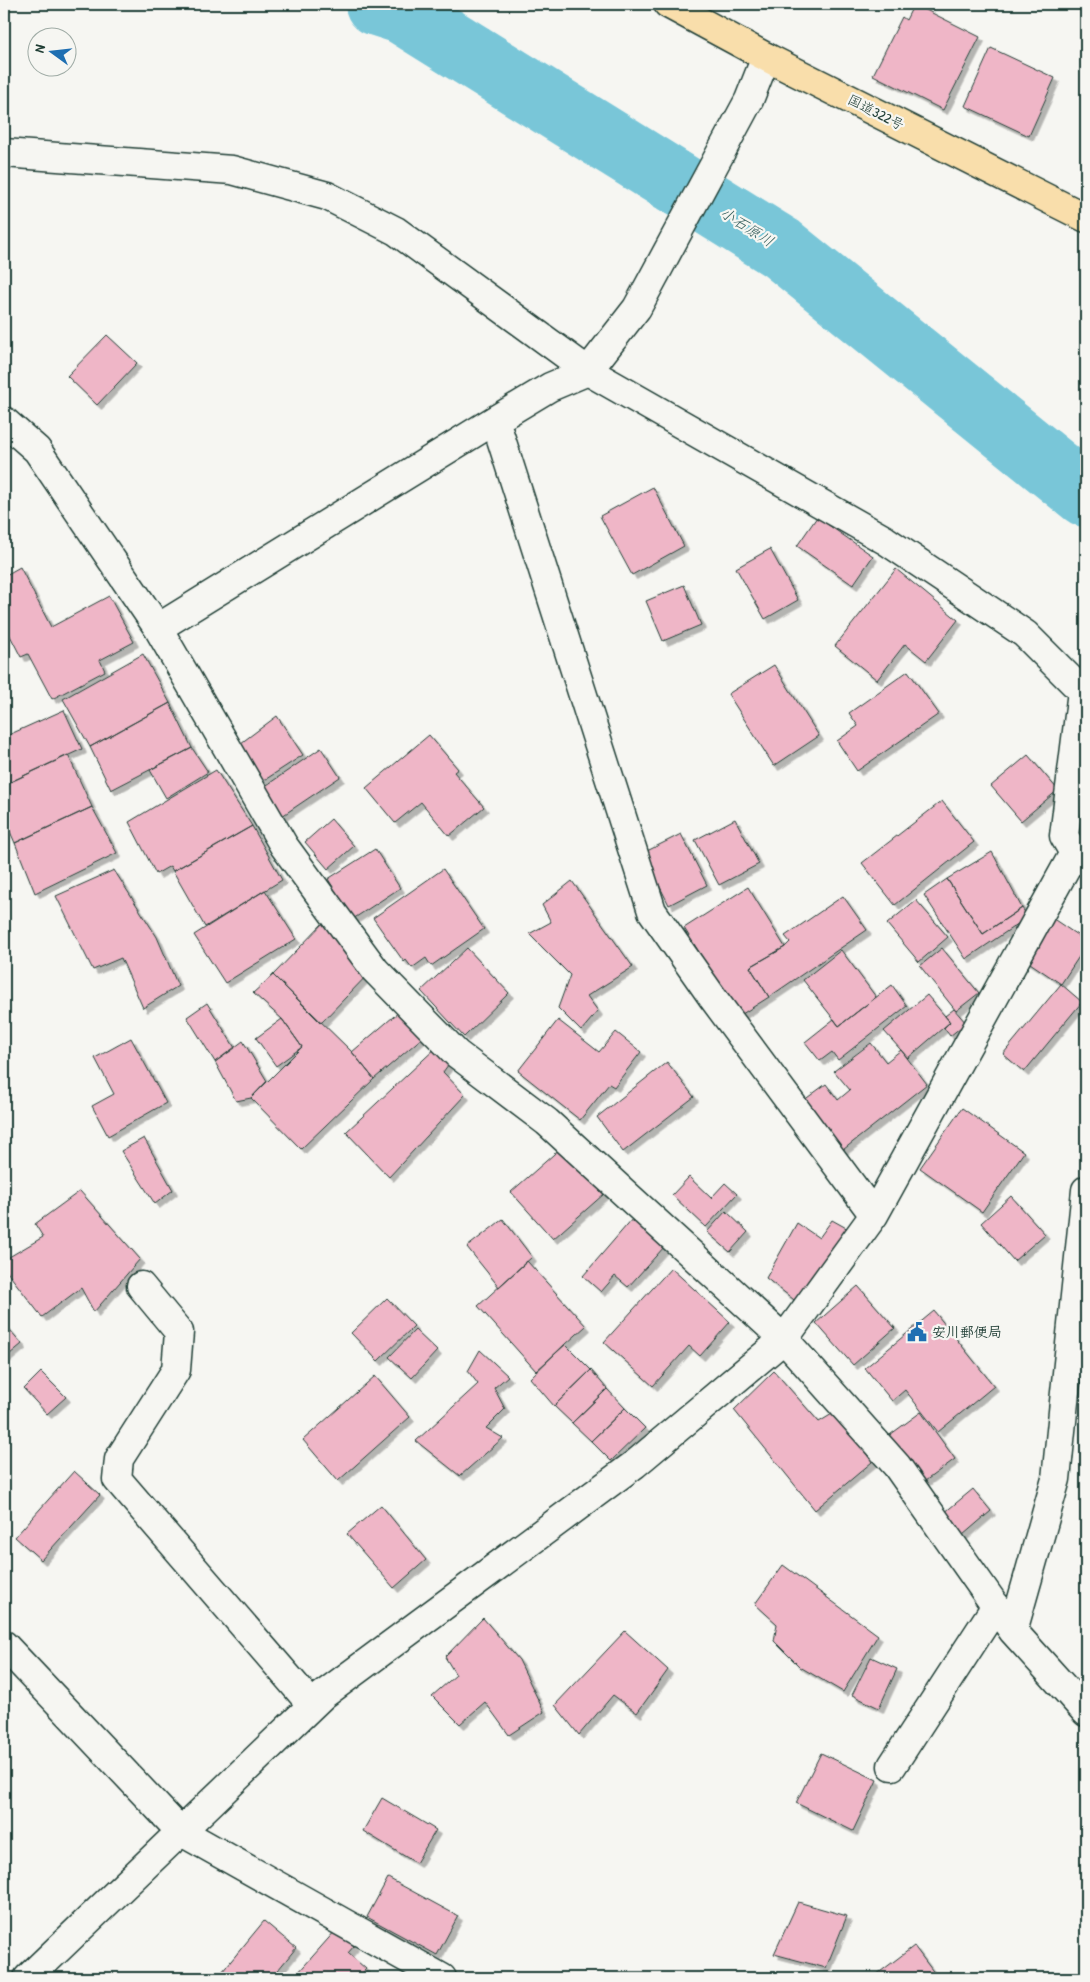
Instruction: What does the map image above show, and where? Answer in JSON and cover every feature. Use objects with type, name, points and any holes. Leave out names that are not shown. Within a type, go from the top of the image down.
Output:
[{"type":"highway","name":"国道322号","points":[[682,7],[766,57],[1086,218]]},
{"type":"street","points":[[158,628],[495,420],[550,388],[588,371],[637,308],[748,100],[766,57]]},
{"type":"street","points":[[4,153],[232,170],[328,196],[396,231],[588,371],[885,540],[1025,634],[1082,691],[1064,836],[1080,858],[874,1215],[784,1339],[635,1464],[322,1694],[28,1978]]},
{"type":"street","points":[[495,420],[652,911],[713,998],[874,1215]]},
{"type":"street","points":[[4,421],[37,450],[158,628],[284,846],[375,970],[457,1054],[546,1122],[784,1339],[897,1466],[1013,1630],[1086,1712]]},
{"type":"street","points":[[1013,1630],[1056,1480],[1086,1190]]},
{"type":"street","points":[[141,1286],[179,1332],[176,1370],[119,1459],[117,1479],[312,1705]]},
{"type":"street","points":[[892,1766],[996,1606]]},
{"type":"street","points":[[4,1646],[180,1831],[442,1978]]},
{"type":"building","points":[[914,4],[980,37],[943,110],[873,75],[902,17],[906,20]]},
{"type":"building","points":[[991,48],[1055,78],[1029,136],[965,106]]},
{"type":"building","points":[[107,335],[137,363],[97,405],[67,376]]},
{"type":"building","points":[[653,487],[684,546],[632,575],[600,516]]},
{"type":"building","points":[[817,517],[873,556],[853,585],[797,546]]},
{"type":"building","points":[[770,549],[798,600],[765,619],[736,568]]},
{"type":"building","points":[[20,567],[51,627],[109,596],[134,642],[100,660],[105,671],[52,699],[28,654],[21,657],[4,624],[4,599],[7,597],[4,592],[4,576]]},
{"type":"building","points":[[896,569],[958,620],[926,661],[905,644],[877,680],[835,646]]},
{"type":"building","points":[[684,585],[701,625],[663,641],[646,601]]},
{"type":"building","points":[[143,654],[170,703],[90,747],[63,699]]},
{"type":"building","points":[[774,665],[819,736],[774,766],[728,694]]},
{"type":"building","points":[[908,671],[939,714],[857,771],[837,741],[858,726],[849,713]]},
{"type":"building","points":[[170,703],[192,748],[111,790],[90,747]]},
{"type":"building","points":[[64,710],[82,749],[4,785],[4,737]]},
{"type":"building","points":[[277,716],[303,755],[257,785],[233,749]]},
{"type":"building","points":[[429,735],[458,769],[454,772],[484,807],[449,836],[421,802],[395,823],[366,788]]},
{"type":"building","points":[[192,748],[208,772],[166,798],[150,770]]},
{"type":"building","points":[[321,748],[340,777],[282,816],[264,787]]},
{"type":"building","points":[[68,755],[92,807],[15,843],[4,818],[4,785]]},
{"type":"building","points":[[1028,755],[1058,790],[1021,821],[991,786]]},
{"type":"building","points":[[216,770],[252,826],[173,871],[170,866],[156,874],[129,822]]},
{"type":"building","points":[[942,801],[974,842],[895,905],[862,863]]},
{"type":"building","points":[[92,807],[117,853],[35,893],[15,843]]},
{"type":"building","points":[[331,819],[354,846],[328,869],[305,842]]},
{"type":"building","points":[[735,819],[759,864],[719,885],[695,840]]},
{"type":"building","points":[[252,826],[282,880],[205,927],[173,871]]},
{"type":"building","points":[[681,834],[707,885],[669,905],[643,853]]},
{"type":"building","points":[[375,849],[400,888],[353,919],[328,879]]},
{"type":"building","points":[[992,852],[1022,908],[983,934],[947,879]]},
{"type":"building","points":[[443,869],[484,929],[431,966],[426,958],[412,968],[406,960],[404,962],[373,918]]},
{"type":"building","points":[[114,870],[157,937],[178,986],[143,1008],[121,958],[93,970],[56,896]]},
{"type":"building","points":[[947,879],[983,934],[1022,908],[1028,917],[966,959],[924,895]]},
{"type":"building","points":[[572,881],[633,967],[587,996],[598,1011],[581,1031],[558,1008],[570,975],[529,934],[551,922],[542,905]]},
{"type":"building","points":[[748,887],[785,947],[750,967],[769,997],[739,1016],[684,928]]},
{"type":"building","points":[[265,890],[296,939],[225,983],[194,935]]},
{"type":"building","points":[[843,896],[867,930],[769,997],[750,967],[785,947],[790,942],[785,936]]},
{"type":"building","points":[[916,900],[948,937],[919,962],[887,924]]},
{"type":"building","points":[[1052,918],[1086,941],[1086,946],[1061,984],[1024,959]]},
{"type":"building","points":[[324,922],[373,969],[321,1023],[273,975]]},
{"type":"building","points":[[467,948],[509,993],[464,1037],[421,991]]},
{"type":"building","points":[[942,948],[979,993],[956,1011],[920,966]]},
{"type":"building","points":[[841,950],[876,997],[839,1026],[803,980]]},
{"type":"building","points":[[273,975],[352,1052],[374,1079],[301,1149],[251,1098],[302,1047],[282,1019],[253,993]]},
{"type":"building","points":[[1061,984],[1082,1002],[1024,1072],[1003,1054]]},
{"type":"building","points":[[892,985],[907,1006],[838,1060],[832,1052],[820,1061],[805,1042],[834,1019],[839,1026]]},
{"type":"building","points":[[927,995],[950,1022],[908,1058],[884,1031]]},
{"type":"building","points":[[207,1003],[235,1048],[215,1062],[187,1017]]},
{"type":"building","points":[[954,1009],[966,1023],[950,1036],[944,1028],[950,1022],[945,1016]]},
{"type":"building","points":[[400,1011],[423,1037],[374,1079],[352,1052]]},
{"type":"building","points":[[282,1019],[302,1047],[276,1066],[256,1038]]},
{"type":"building","points":[[558,1020],[599,1052],[616,1032],[641,1052],[614,1087],[609,1084],[580,1120],[518,1071]]},
{"type":"building","points":[[131,1038],[166,1103],[108,1136],[92,1106],[114,1094],[95,1058]]},
{"type":"building","points":[[243,1041],[267,1081],[251,1098],[236,1101],[215,1062]]},
{"type":"building","points":[[871,1043],[886,1062],[901,1050],[927,1084],[839,1153],[800,1103],[826,1084],[838,1100],[850,1090],[834,1071]]},
{"type":"building","points":[[439,1045],[454,1057],[443,1072],[465,1095],[389,1177],[346,1132]]},
{"type":"building","points":[[667,1062],[694,1097],[623,1152],[597,1117]]},
{"type":"building","points":[[962,1108],[1024,1152],[982,1212],[920,1168]]},
{"type":"building","points":[[144,1138],[173,1190],[155,1204],[121,1151]]},
{"type":"building","points":[[562,1147],[604,1194],[553,1239],[511,1192]]},
{"type":"building","points":[[689,1177],[711,1198],[725,1183],[737,1194],[706,1227],[672,1195]]},
{"type":"building","points":[[80,1191],[140,1259],[94,1312],[81,1288],[42,1317],[4,1268],[4,1260],[43,1237],[35,1224]]},
{"type":"building","points":[[1011,1196],[1045,1234],[1014,1261],[981,1223]]},
{"type":"building","points":[[726,1211],[748,1232],[730,1252],[707,1232]]},
{"type":"building","points":[[633,1218],[665,1246],[628,1287],[615,1276],[601,1292],[583,1276]]},
{"type":"building","points":[[503,1219],[532,1257],[499,1287],[467,1247]]},
{"type":"building","points":[[832,1220],[859,1235],[807,1310],[766,1278],[797,1223],[819,1238]]},
{"type":"building","points":[[527,1261],[586,1326],[536,1371],[478,1306]]},
{"type":"building","points":[[671,1268],[730,1322],[700,1356],[689,1346],[653,1386],[604,1342]]},
{"type":"building","points":[[858,1286],[895,1328],[853,1365],[816,1323]]},
{"type":"building","points":[[387,1298],[414,1326],[378,1361],[351,1333]]},
{"type":"building","points":[[934,1311],[994,1386],[938,1432],[905,1390],[892,1401],[865,1368]]},
{"type":"building","points":[[4,1323],[22,1344],[4,1359]]},
{"type":"building","points":[[415,1330],[437,1351],[412,1378],[389,1357]]},
{"type":"building","points":[[565,1344],[591,1370],[554,1406],[530,1378]]},
{"type":"building","points":[[480,1350],[508,1376],[494,1388],[505,1409],[486,1428],[503,1438],[460,1476],[416,1441],[478,1384],[468,1371]]},
{"type":"building","points":[[591,1370],[607,1389],[572,1423],[554,1406]]},
{"type":"building","points":[[774,1371],[819,1422],[837,1411],[872,1462],[815,1510],[734,1410]]},
{"type":"building","points":[[41,1372],[66,1397],[47,1414],[24,1389]]},
{"type":"building","points":[[375,1376],[410,1417],[338,1481],[303,1440]]},
{"type":"building","points":[[607,1389],[625,1408],[591,1441],[572,1423]]},
{"type":"building","points":[[625,1408],[645,1428],[611,1461],[591,1441]]},
{"type":"building","points":[[921,1412],[955,1459],[921,1484],[887,1437]]},
{"type":"building","points":[[74,1471],[100,1495],[41,1560],[15,1537]]},
{"type":"building","points":[[973,1489],[991,1511],[963,1535],[944,1513]]},
{"type":"building","points":[[381,1505],[426,1560],[394,1588],[347,1534]]},
{"type":"building","points":[[783,1565],[878,1635],[843,1692],[800,1667],[774,1641],[777,1624],[755,1604]]},
{"type":"building","points":[[483,1618],[519,1660],[544,1712],[509,1735],[485,1702],[460,1724],[432,1696],[456,1675],[445,1657]]},
{"type":"building","points":[[625,1631],[668,1670],[637,1713],[613,1695],[579,1735],[555,1705]]},
{"type":"building","points":[[871,1657],[897,1669],[879,1708],[852,1695]]},
{"type":"building","points":[[821,1753],[877,1780],[853,1831],[796,1803]]},
{"type":"building","points":[[382,1798],[436,1830],[416,1863],[363,1831]]},
{"type":"building","points":[[388,1878],[458,1916],[437,1955],[367,1917]]},
{"type":"building","points":[[798,1902],[847,1916],[826,1968],[774,1954]]},
{"type":"building","points":[[264,1921],[296,1948],[278,1970],[288,1978],[217,1978]]},
{"type":"building","points":[[336,1930],[354,1946],[348,1953],[366,1969],[358,1978],[302,1978],[297,1974]]},
{"type":"building","points":[[914,1946],[938,1978],[872,1978]]},
{"type":"waterway","name":"小石原川","points":[[377,4],[402,12],[781,248],[1086,495]]},
{"type":"waterway","points":[[1077,487],[1086,460]]},
{"type":"place","name":"安川郵便局","points":[[917,1332]]}]
